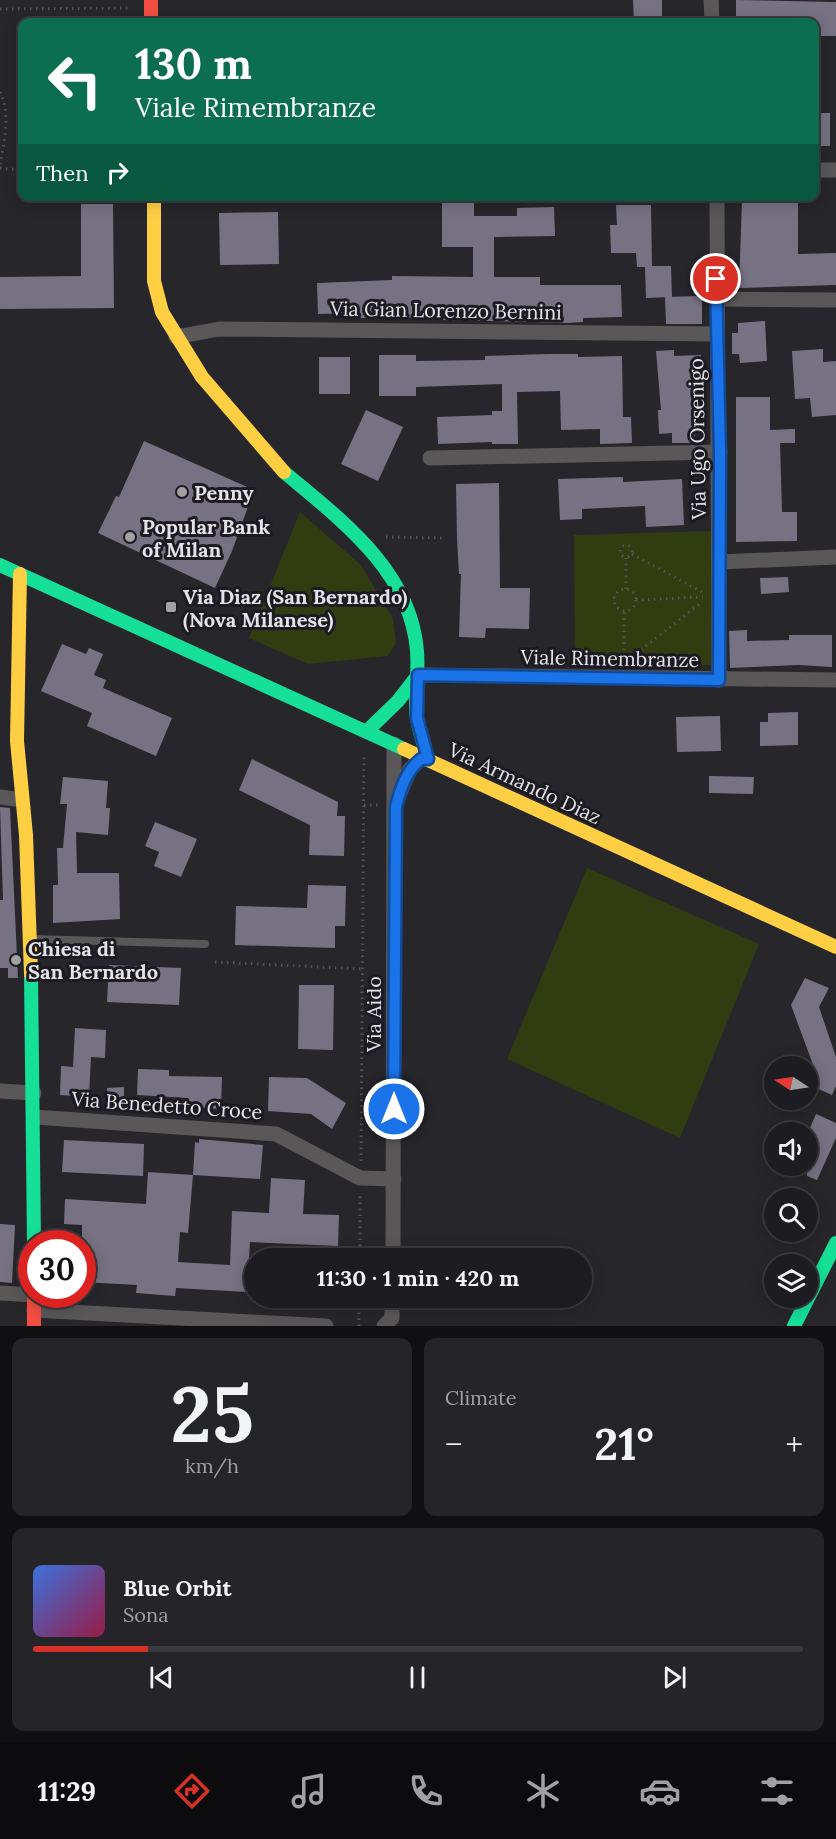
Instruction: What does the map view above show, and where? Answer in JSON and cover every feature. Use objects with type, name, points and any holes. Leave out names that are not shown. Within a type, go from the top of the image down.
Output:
[{"type":"street","points":[[711,0],[712,18]]},
{"type":"street","points":[[819,170],[836,170]]},
{"type":"street","points":[[154,201],[154,281],[162,312],[176,337],[202,377],[281,470],[356,533],[391,577],[410,619],[417,650],[417,718],[428,759]]},
{"type":"street","name":"Via Ugo Orsenigo","points":[[717,201],[716,299],[720,453],[719,680]]},
{"type":"street","points":[[716,299],[836,300]]},
{"type":"street","name":"Via Gian Lorenzo Bernini","points":[[176,337],[219,329],[717,334]]},
{"type":"street","points":[[430,458],[720,453]]},
{"type":"street","points":[[719,562],[836,556]]},
{"type":"street","name":"Via Armando Diaz","points":[[0,565],[836,947]]},
{"type":"street","points":[[20,574],[17,741],[31,939],[34,1230]]},
{"type":"street","name":"Viale Rimembranze","points":[[418,675],[624,671],[719,680],[836,680]]},
{"type":"street","points":[[367,732],[418,675]]},
{"type":"street","name":"Via Aido","points":[[393,1248],[391,806],[394,744]]},
{"type":"street","name":"Via Aido","points":[[391,806],[410,770],[421,759],[428,759]]},
{"type":"street","points":[[0,797],[22,801]]},
{"type":"street","points":[[0,1091],[34,1093]]},
{"type":"street","name":"Via Benedetto Croce","points":[[34,1117],[276,1134],[360,1178],[393,1179]]},
{"type":"street","points":[[794,1326],[834,1253]]},
{"type":"street","points":[[0,1293],[18,1297]]},
{"type":"street","points":[[96,1306],[326,1326]]},
{"type":"street","points":[[34,1308],[34,1326]]},
{"type":"street","points":[[384,1326],[392,1318],[392,1308]]},
{"type":"lane","points":[[31,939],[205,944]]},
{"type":"path","points":[[0,9],[151,4]]},
{"type":"path","points":[[0,92],[4,100],[5,138],[0,166],[18,169]]},
{"type":"path","points":[[371,550],[386,536],[442,538]]},
{"type":"path","points":[[626,558],[620,553],[622,546],[630,546],[632,554],[710,597]]},
{"type":"path","points":[[626,558],[632,554]]},
{"type":"path","points":[[626,558],[626,589]]},
{"type":"path","points":[[626,589],[634,594],[636,600],[632,608],[624,611],[614,603],[614,596],[618,591],[626,589]]},
{"type":"path","points":[[636,600],[710,597]]},
{"type":"path","points":[[624,671],[710,597]]},
{"type":"path","points":[[624,611],[624,671]]},
{"type":"path","points":[[354,748],[364,753],[360,1248]]},
{"type":"path","points":[[364,805],[391,806]]},
{"type":"path","points":[[215,962],[362,969]]},
{"type":"path","points":[[359,1308],[359,1326]]},
{"type":"green space","points":[[300,512],[361,565],[393,619],[396,643],[388,656],[308,664],[249,638]]},
{"type":"green space","points":[[712,531],[711,665],[575,665],[574,535]]},
{"type":"green space","points":[[587,868],[759,944],[680,1138],[507,1059]]},
{"type":"building","points":[[633,0],[662,0],[662,18],[634,18]]},
{"type":"building","points":[[736,0],[836,2],[836,36],[819,36],[819,18],[736,18]]},
{"type":"building","points":[[819,113],[830,113],[830,146],[819,146]]},
{"type":"building","points":[[442,201],[474,201],[474,216],[517,216],[517,208],[554,207],[555,236],[494,237],[494,277],[540,277],[540,285],[621,285],[622,317],[583,318],[583,322],[567,323],[443,320],[443,318],[357,318],[357,313],[318,314],[317,283],[392,280],[392,276],[473,277],[473,247],[442,247]]},
{"type":"building","points":[[742,201],[798,201],[798,254],[836,253],[836,285],[739,288]]},
{"type":"building","points":[[81,204],[113,204],[114,308],[0,309],[0,277],[81,276]]},
{"type":"building","points":[[616,205],[651,205],[652,266],[671,266],[672,297],[646,298],[645,267],[637,267],[636,253],[611,253],[610,225],[617,225]]},
{"type":"building","points":[[278,212],[279,264],[220,265],[219,213]]},
{"type":"building","points":[[702,296],[702,324],[666,324],[665,297]]},
{"type":"building","points":[[765,321],[767,361],[740,363],[739,354],[732,354],[732,333],[738,333],[738,323]]},
{"type":"building","points":[[823,349],[823,362],[836,361],[836,415],[812,417],[810,398],[795,399],[792,351]]},
{"type":"building","points":[[674,350],[674,356],[701,355],[702,380],[694,380],[695,443],[672,443],[672,433],[659,434],[658,410],[661,410],[656,351]]},
{"type":"building","points":[[578,354],[578,357],[622,356],[623,417],[631,417],[632,443],[600,444],[600,429],[561,430],[560,391],[517,392],[518,444],[492,444],[492,442],[438,444],[437,417],[492,415],[492,411],[502,411],[502,384],[416,387],[416,396],[379,396],[379,355],[416,355],[416,361],[485,360],[485,356]]},
{"type":"building","points":[[319,357],[350,357],[350,394],[319,394]]},
{"type":"building","points":[[736,397],[770,397],[770,430],[795,429],[795,443],[780,443],[782,512],[797,512],[797,541],[736,542]]},
{"type":"building","points":[[366,410],[403,427],[378,481],[341,464]]},
{"type":"building","points":[[144,441],[254,490],[232,551],[215,588],[98,533],[116,496],[119,497]]},
{"type":"building","points":[[623,477],[623,482],[682,479],[684,525],[646,527],[645,506],[582,509],[582,519],[560,520],[558,479]]},
{"type":"building","points":[[499,483],[500,588],[530,588],[529,629],[486,628],[485,638],[459,637],[461,574],[459,574],[457,539],[456,484]]},
{"type":"building","points":[[788,577],[789,592],[761,594],[760,578]]},
{"type":"building","points":[[747,630],[747,641],[789,640],[789,635],[832,635],[832,667],[799,665],[730,668],[729,631]]},
{"type":"building","points":[[62,644],[86,654],[89,648],[103,654],[94,675],[106,680],[103,688],[172,718],[156,756],[87,726],[92,713],[41,691]]},
{"type":"building","points":[[798,712],[798,745],[760,746],[760,722],[768,722],[768,713]]},
{"type":"building","points":[[720,716],[721,751],[677,752],[676,717]]},
{"type":"building","points":[[252,759],[338,802],[337,816],[345,816],[344,856],[309,855],[310,825],[239,790]]},
{"type":"building","points":[[709,776],[754,777],[753,794],[709,793]]},
{"type":"building","points":[[63,777],[108,781],[106,808],[110,808],[108,835],[76,832],[77,873],[119,873],[120,919],[53,923],[53,885],[58,885],[57,848],[63,848],[67,804],[60,804]]},
{"type":"building","points":[[0,807],[10,808],[18,978],[8,978],[8,968],[0,968],[0,900],[3,900]]},
{"type":"building","points":[[155,822],[197,839],[181,877],[154,866],[159,852],[145,846]]},
{"type":"building","points":[[308,885],[346,886],[345,926],[335,926],[335,948],[235,945],[236,906],[307,908]]},
{"type":"building","points":[[109,965],[181,968],[179,1005],[107,1002]]},
{"type":"building","points":[[805,978],[829,988],[819,1007],[836,1057],[836,1086],[832,1095],[818,1089],[818,1056],[810,1056],[791,1005]]},
{"type":"building","points":[[299,985],[334,985],[333,1050],[298,1049]]},
{"type":"building","points":[[75,1028],[106,1030],[105,1058],[91,1057],[89,1097],[60,1095],[61,1066],[73,1067]]},
{"type":"building","points":[[138,1069],[169,1070],[169,1076],[222,1077],[221,1109],[188,1107],[188,1098],[137,1095]]},
{"type":"building","points":[[269,1077],[307,1078],[346,1103],[332,1129],[311,1114],[268,1111]]},
{"type":"building","points":[[124,1087],[124,1103],[108,1104],[107,1088]]},
{"type":"building","points":[[816,1114],[836,1123],[836,1138],[817,1180],[807,1176],[818,1176],[818,1122],[813,1122]]},
{"type":"building","points":[[199,1139],[263,1145],[260,1179],[193,1175],[195,1142],[199,1143]]},
{"type":"building","points":[[64,1140],[144,1144],[143,1176],[62,1172]]},
{"type":"building","points":[[148,1172],[193,1175],[188,1233],[180,1232],[178,1262],[230,1265],[232,1211],[269,1213],[271,1178],[305,1180],[303,1214],[339,1215],[338,1246],[250,1242],[250,1248],[244,1248],[244,1292],[176,1288],[175,1296],[136,1293],[137,1285],[96,1283],[96,1230],[82,1230],[82,1225],[64,1224],[65,1199],[146,1204]]},
{"type":"building","points":[[0,1224],[15,1225],[12,1283],[0,1282]]},
{"type":"traffic: fast","points":[[284,472],[349,528],[369,549],[402,596],[412,622],[417,651],[417,719],[428,759]]},
{"type":"traffic: fast","points":[[0,565],[404,749]]},
{"type":"traffic: fast","points":[[367,731],[398,701],[418,675]]},
{"type":"traffic: fast","points":[[31,974],[34,1230]]},
{"type":"traffic: fast","points":[[794,1326],[836,1243]]},
{"type":"traffic: slow","points":[[154,201],[154,281],[162,312],[202,377],[284,472]]},
{"type":"traffic: slow","points":[[20,574],[17,741],[26,835],[31,974]]},
{"type":"traffic: slow","points":[[404,749],[836,947]]},
{"type":"traffic: jam","points":[[151,0],[151,18]]},
{"type":"traffic: jam","points":[[34,1308],[34,1326]]},
{"type":"place","name":"Penny","points":[[182,492]]},
{"type":"place","name":"Popular Bank of Milan","points":[[130,537]]},
{"type":"place","name":"Via Diaz (San Bernardo) (Nova Milanese)","points":[[171,607]]},
{"type":"place","name":"Chiesa di San Bernardo","points":[[16,960]]},
{"type":"route","points":[[394,1109],[396,806],[402,785],[410,770],[421,759],[428,759],[417,718],[418,675],[719,680],[720,453],[716,279]]}]
